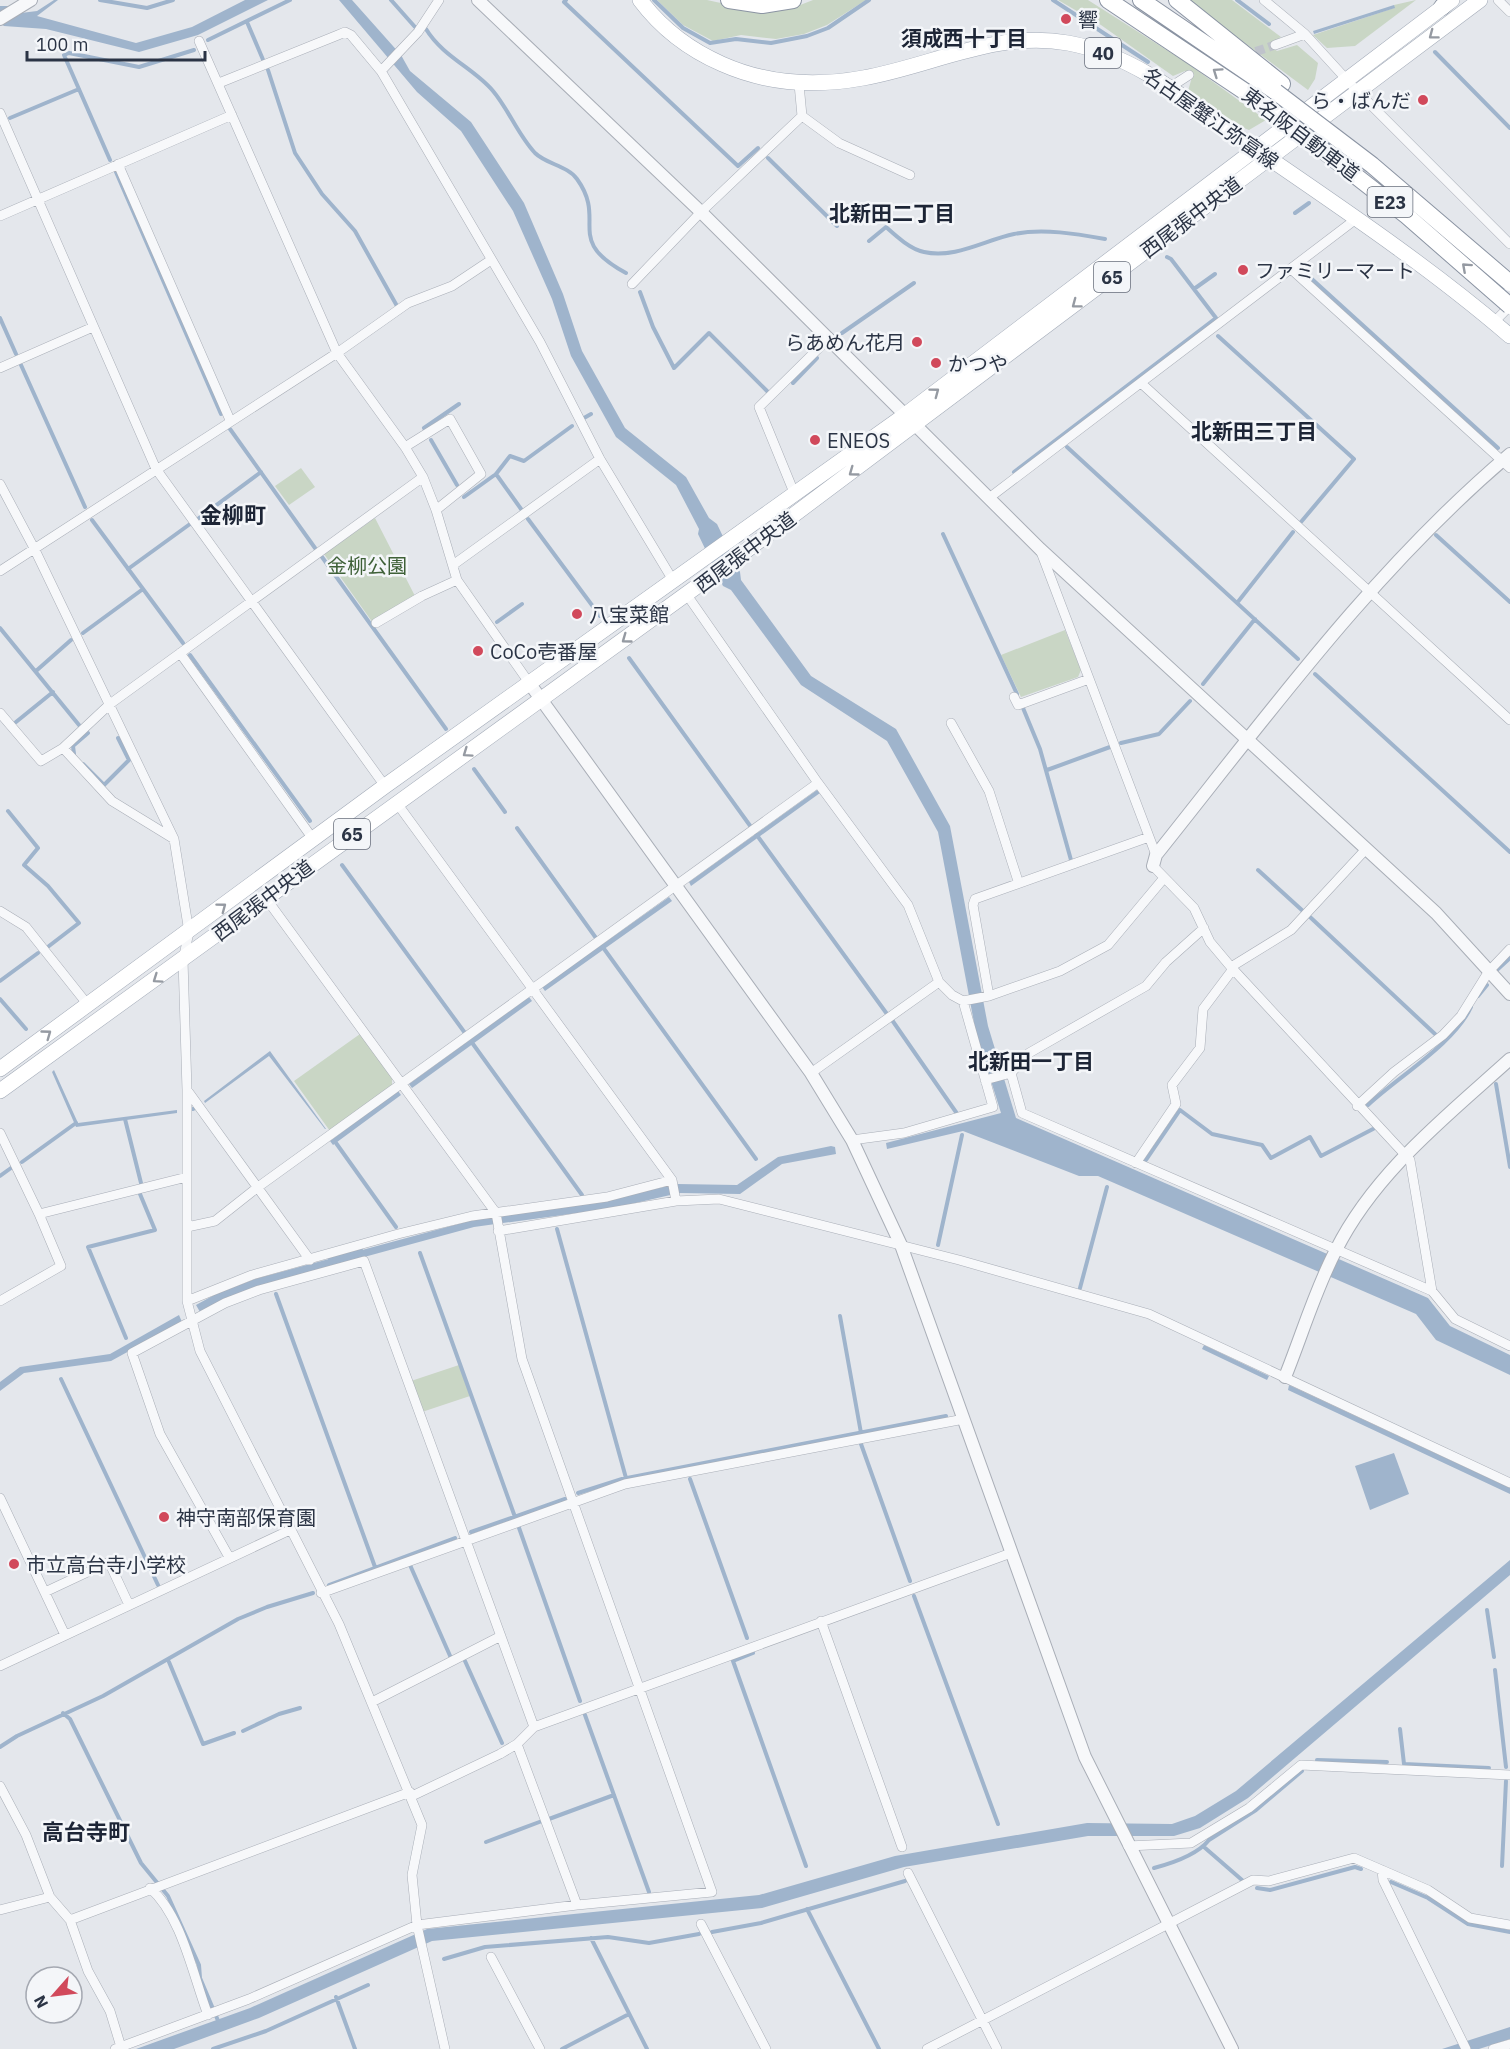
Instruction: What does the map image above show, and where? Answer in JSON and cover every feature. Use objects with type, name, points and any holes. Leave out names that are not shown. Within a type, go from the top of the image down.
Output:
[{"type":"highway","points":[[729,0],[762,5],[793,0]]},
{"type":"highway","name":"東名阪自動車道","points":[[1108,0],[1274,94],[1399,210],[1510,306]]},
{"type":"highway","name":"東名阪自動車道","points":[[1141,0],[1390,180],[1509,283]]},
{"type":"highway","points":[[1177,0],[1274,94]]},
{"type":"main road","name":"名古屋蟹江弥富線","points":[[640,0],[674,35],[706,57],[740,72],[799,84],[864,78],[988,44],[1037,40],[1067,43],[1096,50],[1135,66],[1255,148],[1356,219],[1510,336]]},
{"type":"main road","name":"西尾張中央道","points":[[0,1069],[385,786],[795,495],[911,420],[1269,158],[1480,0]]},
{"type":"main road","name":"西尾張中央道","points":[[0,1091],[183,960],[396,802],[542,700],[743,553],[1255,148],[1447,2]]},
{"type":"street","points":[[0,19],[31,0]]},
{"type":"street","points":[[384,67],[418,32],[439,0]]},
{"type":"street","points":[[478,0],[702,212],[1040,549],[1436,913],[1510,994]]},
{"type":"street","points":[[1264,0],[1305,34],[1357,92],[1510,244]]},
{"type":"street","points":[[1498,0],[1510,12]]},
{"type":"street","points":[[219,83],[345,32],[384,67],[491,260],[540,342],[600,459],[674,582]]},
{"type":"street","points":[[1275,45],[1305,34]]},
{"type":"street","points":[[199,41],[337,353],[405,447],[423,477],[436,510],[457,580],[810,1073],[852,1140],[901,1245],[1084,1757],[1232,2049]]},
{"type":"street","points":[[1168,88],[1189,75]]},
{"type":"street","points":[[799,84],[802,116],[839,142],[910,175]]},
{"type":"street","points":[[0,113],[156,469],[385,786]]},
{"type":"street","points":[[0,216],[232,115]]},
{"type":"street","points":[[632,284],[702,212],[802,116]]},
{"type":"street","points":[[118,164],[230,420]]},
{"type":"street","points":[[989,498],[1356,219]]},
{"type":"street","points":[[0,571],[230,420],[337,353],[408,303],[452,286],[491,260]]},
{"type":"street","points":[[1154,861],[1248,741],[1370,592],[1426,530],[1507,461],[1292,269]]},
{"type":"street","points":[[1494,322],[1510,306]]},
{"type":"street","points":[[0,368],[93,327]]},
{"type":"street","points":[[795,495],[759,407],[828,339]]},
{"type":"street","points":[[1141,383],[1510,720]]},
{"type":"street","points":[[405,447],[450,419],[481,474],[436,510]]},
{"type":"street","points":[[453,565],[600,459]]},
{"type":"street","points":[[0,713],[41,761],[63,748],[110,704],[423,477]]},
{"type":"street","points":[[0,484],[34,548],[174,839],[189,932],[183,960],[187,1089],[187,1301],[190,1323],[200,1351],[321,1593],[339,1624],[422,1825],[412,1875],[417,1928],[445,2049]]},
{"type":"street","points":[[1040,549],[1149,837],[1154,861],[1164,878],[1194,909],[1210,942],[1232,968],[1357,1106],[1410,1160],[1432,1291]]},
{"type":"street","points":[[376,623],[422,596],[457,580]]},
{"type":"street","points":[[687,595],[818,783],[908,905],[939,982],[952,995],[965,1001],[987,997],[1060,971],[1108,945],[1164,878]]},
{"type":"street","points":[[180,653],[313,839]]},
{"type":"street","points":[[1014,697],[1018,705],[1089,679]]},
{"type":"street","points":[[951,723],[989,791],[1018,881]]},
{"type":"street","points":[[63,748],[112,801],[174,839]]},
{"type":"street","points":[[187,1227],[215,1221],[258,1187],[818,783]]},
{"type":"street","points":[[396,802],[672,1182],[675,1198]]},
{"type":"street","points":[[987,997],[973,905],[975,899],[1018,881],[1149,837]]},
{"type":"street","points":[[1136,1163],[1176,1104],[1172,1085],[1200,1048],[1203,1009],[1232,968],[1291,930],[1367,848]]},
{"type":"street","points":[[0,1786],[26,1835],[50,1897],[70,1920],[88,1971],[110,2011],[118,2048],[212,2013],[417,1928],[577,1905],[712,1892],[522,1359],[496,1215],[265,897]]},
{"type":"street","points":[[0,911],[26,927],[88,1005]]},
{"type":"street","points":[[1204,928],[1166,962],[1146,986],[1029,1053],[1014,1066],[1011,1073],[1022,1113],[1335,1251],[1432,1291],[1455,1319],[1510,1346]]},
{"type":"street","points":[[1357,1106],[1394,1072],[1443,1035],[1461,1016],[1489,970],[1510,948]]},
{"type":"street","points":[[810,1073],[939,982]]},
{"type":"street","points":[[852,1140],[903,1133],[993,1107],[965,1001]]},
{"type":"street","points":[[1285,1377],[1335,1251],[1362,1209],[1404,1154],[1510,1059]]},
{"type":"street","points":[[985,1080],[1011,1073]]},
{"type":"street","points":[[187,1089],[310,1260]]},
{"type":"street","points":[[0,1133],[61,1266],[0,1301]]},
{"type":"street","points":[[39,1214],[187,1178]]},
{"type":"street","points":[[187,1301],[252,1275],[398,1234],[607,1197],[672,1182]]},
{"type":"street","points":[[498,1229],[675,1198],[719,1199],[901,1245],[1149,1314],[1510,1483]]},
{"type":"street","points":[[229,1557],[159,1434],[132,1353],[225,1304],[259,1290],[364,1261],[534,1727]]},
{"type":"street","points":[[321,1593],[625,1484],[964,1419]]},
{"type":"street","points":[[0,1498],[65,1635]]},
{"type":"street","points":[[0,1666],[290,1530]]},
{"type":"street","points":[[70,1920],[154,1886],[411,1794],[517,1744],[534,1727],[639,1686],[1011,1553]]},
{"type":"street","points":[[45,1592],[109,1562],[129,1605]]},
{"type":"street","points":[[820,1621],[902,1847]]},
{"type":"street","points":[[372,1702],[501,1636]]},
{"type":"street","points":[[517,1744],[577,1905]]},
{"type":"street","points":[[1127,1844],[1191,1843],[1249,1808],[1301,1765],[1510,1774]]},
{"type":"street","points":[[927,2049],[1253,1880],[1269,1881],[1354,1858],[1428,1890],[1470,1918],[1510,1924]]},
{"type":"street","points":[[1382,1870],[1383,1880],[1465,2044]]},
{"type":"street","points":[[908,1873],[997,2049]]},
{"type":"street","points":[[154,1886],[162,1898],[193,1966],[194,1978],[212,2013]]},
{"type":"street","points":[[0,1910],[50,1897]]},
{"type":"street","points":[[701,1924],[766,2049]]},
{"type":"street","points":[[491,1957],[540,2049]]},
{"type":"street","points":[[1493,2049],[1510,2044]]},
{"type":"green space","points":[[657,0],[707,0],[762,12],[790,9],[813,0],[866,0],[827,25],[804,34],[776,39],[741,35],[713,41],[683,25]]},
{"type":"green space","points":[[1058,0],[1088,0],[1187,63],[1266,120],[1249,130],[1234,124],[1188,91],[1192,77],[1185,71],[1173,76],[1101,25]]},
{"type":"green space","points":[[1187,0],[1232,0],[1281,37],[1269,44],[1277,51],[1297,45],[1318,63],[1315,79],[1308,90]]},
{"type":"green space","points":[[1416,0],[1355,46],[1327,48],[1313,35],[1394,8],[1394,5]]},
{"type":"green space","points":[[301,468],[315,487],[289,505],[275,486]]},
{"type":"green space","name":"金柳公園","points":[[375,518],[415,596],[373,623],[324,554]]},
{"type":"green space","points":[[1065,630],[1081,670],[1078,677],[1021,697],[1001,655]]},
{"type":"green space","points":[[360,1034],[392,1077],[392,1085],[330,1131],[294,1081]]},
{"type":"green space","points":[[459,1365],[470,1396],[422,1412],[411,1381]]},
{"type":"water","points":[[54,0],[58,0],[37,16],[136,43],[192,27],[245,0],[268,0],[198,35],[139,52],[46,29],[4,26],[0,23],[0,6],[9,6],[21,13],[37,11]]},
{"type":"water","points":[[339,0],[352,0],[401,55],[410,71],[471,122],[524,203],[563,294],[582,351],[625,428],[686,477],[709,518],[717,524],[740,572],[741,580],[811,676],[896,729],[950,826],[988,1026],[1016,1118],[1428,1298],[1450,1326],[1510,1355],[1510,1375],[1436,1340],[1416,1314],[1098,1176],[1079,1176],[963,1131],[887,1149],[886,1143],[1001,1113],[976,1033],[938,832],[887,741],[801,685],[731,590],[723,586],[698,534],[699,529],[676,485],[616,437],[571,356],[552,299],[513,211],[461,131],[417,92]]},
{"type":"water","points":[[1394,5],[1395,8],[1314,34],[1313,31]]},
{"type":"water","points":[[817,790],[820,793],[691,886],[689,882]]},
{"type":"water","points":[[669,897],[672,901],[545,991],[542,987]]},
{"type":"water","points":[[529,997],[532,1001],[412,1088],[409,1084]]},
{"type":"water","points":[[270,1051],[326,1129],[269,1056],[205,1103],[204,1101]]},
{"type":"water","points":[[54,1070],[78,1123],[177,1110],[177,1113],[76,1127],[52,1072]]},
{"type":"water","points":[[398,1091],[401,1095],[333,1145],[330,1141]]},
{"type":"water","points":[[835,1147],[836,1154],[782,1164],[740,1194],[679,1193],[614,1208],[474,1227],[258,1286],[200,1312],[196,1305],[216,1294],[255,1279],[473,1220],[606,1200],[677,1184],[737,1185],[778,1157]]},
{"type":"water","points":[[179,1315],[182,1322],[111,1361],[24,1373],[0,1391],[0,1382],[20,1367],[110,1354]]},
{"type":"water","points":[[1204,1345],[1269,1376],[1267,1380],[1202,1349]]},
{"type":"water","points":[[1289,1385],[1510,1488],[1510,1494],[1288,1390]]},
{"type":"water","points":[[1394,1453],[1409,1494],[1370,1510],[1355,1466]]},
{"type":"water","points":[[1510,1560],[1510,1575],[1248,1798],[1200,1828],[1174,1836],[1088,1836],[904,1867],[762,1908],[432,1941],[259,2018],[174,2049],[136,2049],[250,2008],[427,1929],[759,1895],[895,1856],[1087,1823],[1172,1824],[1195,1816],[1236,1791]]},
{"type":"water","points":[[1510,2027],[1510,2039],[1479,2049],[1442,2049]]},
{"type":"waterway","points":[[100,0],[147,8],[173,0]]},
{"type":"waterway","points":[[208,40],[290,0]]},
{"type":"waterway","points":[[391,0],[415,27]]},
{"type":"waterway","points":[[566,0],[564,2],[738,166],[758,148]]},
{"type":"waterway","points":[[654,0],[683,28],[710,43],[736,39],[771,43],[807,36],[828,28],[869,0]]},
{"type":"waterway","points":[[1053,0],[1148,62]]},
{"type":"waterway","points":[[1237,0],[1269,24]]},
{"type":"waterway","points":[[247,22],[264,62]]},
{"type":"waterway","points":[[426,29],[441,47],[486,83],[535,153],[568,171],[577,179],[589,207],[591,240],[596,250],[607,261],[626,273]]},
{"type":"waterway","points":[[110,160],[64,55],[69,53],[139,67],[194,50]]},
{"type":"waterway","points":[[1435,52],[1510,128]]},
{"type":"waterway","points":[[268,70],[295,153],[322,194],[355,231],[397,306]]},
{"type":"waterway","points":[[10,118],[79,89]]},
{"type":"waterway","points":[[768,158],[837,226]]},
{"type":"waterway","points":[[116,172],[221,414]]},
{"type":"waterway","points":[[1295,213],[1309,203]]},
{"type":"waterway","points":[[869,241],[886,227],[903,242],[914,248],[936,253],[958,251],[1025,232],[1060,232],[1105,239]]},
{"type":"waterway","points":[[1014,472],[1216,318],[1171,259],[1167,257]]},
{"type":"waterway","points":[[1303,271],[1498,448]]},
{"type":"waterway","points":[[1194,289],[1215,274]]},
{"type":"waterway","points":[[842,333],[914,283]]},
{"type":"waterway","points":[[640,292],[653,327],[674,368],[709,333],[767,391]]},
{"type":"waterway","points":[[0,318],[16,354]]},
{"type":"waterway","points":[[1218,336],[1354,459],[1301,522]]},
{"type":"waterway","points":[[793,383],[817,358]]},
{"type":"waterway","points":[[21,365],[85,507]]},
{"type":"waterway","points":[[424,428],[459,404]]},
{"type":"waterway","points":[[584,418],[591,414]]},
{"type":"waterway","points":[[464,497],[496,474],[510,456],[524,461],[572,426]]},
{"type":"waterway","points":[[230,429],[315,548]]},
{"type":"waterway","points":[[431,440],[457,485]]},
{"type":"waterway","points":[[1067,447],[1298,659]]},
{"type":"waterway","points":[[199,518],[261,472]]},
{"type":"waterway","points":[[496,474],[521,509]]},
{"type":"waterway","points":[[528,519],[600,616]]},
{"type":"waterway","points":[[92,520],[183,643]]},
{"type":"waterway","points":[[128,569],[190,524]]},
{"type":"waterway","points":[[1237,603],[1293,532]]},
{"type":"waterway","points":[[943,534],[1017,694]]},
{"type":"waterway","points":[[1436,535],[1510,602]]},
{"type":"waterway","points":[[322,557],[446,729]]},
{"type":"waterway","points":[[83,633],[143,589]]},
{"type":"waterway","points":[[497,622],[522,604]]},
{"type":"waterway","points":[[1203,684],[1255,619]]},
{"type":"waterway","points":[[0,628],[79,725]]},
{"type":"waterway","points":[[36,671],[71,640]]},
{"type":"waterway","points":[[190,655],[310,821]]},
{"type":"waterway","points":[[629,658],[751,827]]},
{"type":"waterway","points":[[1315,674],[1510,852]]},
{"type":"waterway","points":[[16,722],[53,692]]},
{"type":"waterway","points":[[1121,743],[1159,734],[1190,701]]},
{"type":"waterway","points":[[1023,708],[1040,749],[1071,860]]},
{"type":"waterway","points":[[74,754],[73,746],[88,733]]},
{"type":"waterway","points":[[83,764],[104,785],[129,760],[118,738]]},
{"type":"waterway","points":[[1047,770],[1110,747]]},
{"type":"waterway","points":[[474,769],[505,812]]},
{"type":"waterway","points":[[8,811],[38,848],[24,865],[48,886],[79,923],[49,946]]},
{"type":"waterway","points":[[517,828],[596,938]]},
{"type":"waterway","points":[[756,834],[887,1014]]},
{"type":"waterway","points":[[342,865],[465,1033]]},
{"type":"waterway","points":[[1258,870],[1304,912]]},
{"type":"waterway","points":[[1310,917],[1435,1034]]},
{"type":"waterway","points":[[602,946],[756,1159]]},
{"type":"waterway","points":[[0,981],[38,953]]},
{"type":"waterway","points":[[1498,969],[1510,958]]},
{"type":"waterway","points":[[1478,996],[1487,985]]},
{"type":"waterway","points":[[0,999],[26,1029]]},
{"type":"waterway","points":[[1368,1105],[1439,1047],[1463,1021],[1471,1007]]},
{"type":"waterway","points":[[892,1020],[958,1115]]},
{"type":"waterway","points":[[473,1044],[582,1195]]},
{"type":"waterway","points":[[1496,1084],[1510,1167]]},
{"type":"waterway","points":[[1146,1160],[1180,1110],[1212,1134],[1262,1145],[1271,1158],[1310,1137],[1321,1156],[1373,1129]]},
{"type":"waterway","points":[[125,1119],[141,1183]]},
{"type":"waterway","points":[[22,1162],[76,1123]]},
{"type":"waterway","points":[[938,1245],[962,1135]]},
{"type":"waterway","points":[[336,1143],[396,1227]]},
{"type":"waterway","points":[[0,1176],[11,1168]]},
{"type":"waterway","points":[[1080,1288],[1107,1187]]},
{"type":"waterway","points":[[126,1338],[88,1247],[155,1230],[140,1194]]},
{"type":"waterway","points":[[557,1229],[626,1478]]},
{"type":"waterway","points":[[330,1259],[361,1250]]},
{"type":"waterway","points":[[420,1253],[515,1517]]},
{"type":"waterway","points":[[276,1294],[375,1567]]},
{"type":"waterway","points":[[840,1316],[861,1433]]},
{"type":"waterway","points":[[61,1379],[158,1585]]},
{"type":"waterway","points":[[578,1493],[622,1479],[946,1416]]},
{"type":"waterway","points":[[861,1444],[910,1581]]},
{"type":"waterway","points":[[690,1479],[747,1638]]},
{"type":"waterway","points":[[471,1532],[565,1499]]},
{"type":"waterway","points":[[518,1525],[580,1701]]},
{"type":"waterway","points":[[329,1585],[455,1538]]},
{"type":"waterway","points":[[410,1565],[451,1658]]},
{"type":"waterway","points":[[0,1747],[17,1736],[103,1696],[238,1619],[267,1607],[313,1593]]},
{"type":"waterway","points":[[914,1596],[998,1824]]},
{"type":"waterway","points":[[1487,1610],[1494,1657]]},
{"type":"waterway","points":[[753,1653],[733,1661],[806,1866]]},
{"type":"waterway","points":[[465,1661],[502,1743]]},
{"type":"waterway","points":[[169,1662],[203,1744],[234,1733]]},
{"type":"waterway","points":[[1495,1670],[1506,1767]]},
{"type":"waterway","points":[[243,1731],[279,1714],[300,1708]]},
{"type":"waterway","points":[[63,1713],[70,1719],[141,1863],[168,1896],[199,1965],[200,1978],[219,2023]]},
{"type":"waterway","points":[[585,1715],[649,1892]]},
{"type":"waterway","points":[[1400,1729],[1404,1764],[1489,1768]]},
{"type":"waterway","points":[[1317,1760],[1387,1762]]},
{"type":"waterway","points":[[1154,1868],[1177,1861],[1198,1850],[1209,1840],[1256,1810],[1302,1771]]},
{"type":"waterway","points":[[1502,1866],[1506,1781]]},
{"type":"waterway","points":[[549,1819],[614,1795]]},
{"type":"waterway","points":[[486,1842],[542,1821]]},
{"type":"waterway","points":[[1204,1847],[1242,1880]]},
{"type":"waterway","points":[[1257,1888],[1270,1890],[1355,1867],[1361,1869]]},
{"type":"waterway","points":[[712,1932],[761,1923],[905,1881]]},
{"type":"waterway","points":[[1391,1882],[1428,1898],[1468,1924],[1510,1932]]},
{"type":"waterway","points":[[807,1909],[879,2049]]},
{"type":"waterway","points":[[444,1959],[485,1947],[608,1937],[649,1943],[699,1934]]},
{"type":"waterway","points":[[591,1938],[647,2049]]},
{"type":"waterway","points":[[213,2049],[266,2031],[368,1985]]},
{"type":"waterway","points":[[336,1997],[355,2049]]},
{"type":"waterway","points":[[562,2049],[629,2014]]},
{"type":"tunnel","points":[[1243,56],[1275,45]]},
{"type":"place","name":"響","points":[[1066,19]]},
{"type":"place","name":"ら・ばんだ","points":[[1423,100]]},
{"type":"place","name":"ファミリーマート","points":[[1243,270]]},
{"type":"place","name":"らあめん花月","points":[[917,342]]},
{"type":"place","name":"かつや","points":[[936,363]]},
{"type":"place","name":"ENEOS","points":[[815,440]]},
{"type":"place","name":"八宝菜館","points":[[577,614]]},
{"type":"place","name":"CoCo壱番屋","points":[[478,651]]},
{"type":"place","name":"神守南部保育園","points":[[164,1517]]},
{"type":"place","name":"市立高台寺小学校","points":[[14,1564]]},
{"type":"district","name":"須成西十丁目","points":[[964,38]]},
{"type":"district","name":"北新田二丁目","points":[[892,213]]},
{"type":"district","name":"北新田三丁目","points":[[1254,431]]},
{"type":"district","name":"金柳町","points":[[233,514]]},
{"type":"district","name":"北新田一丁目","points":[[1031,1061]]},
{"type":"district","name":"高台寺町","points":[[86,1831]]}]
